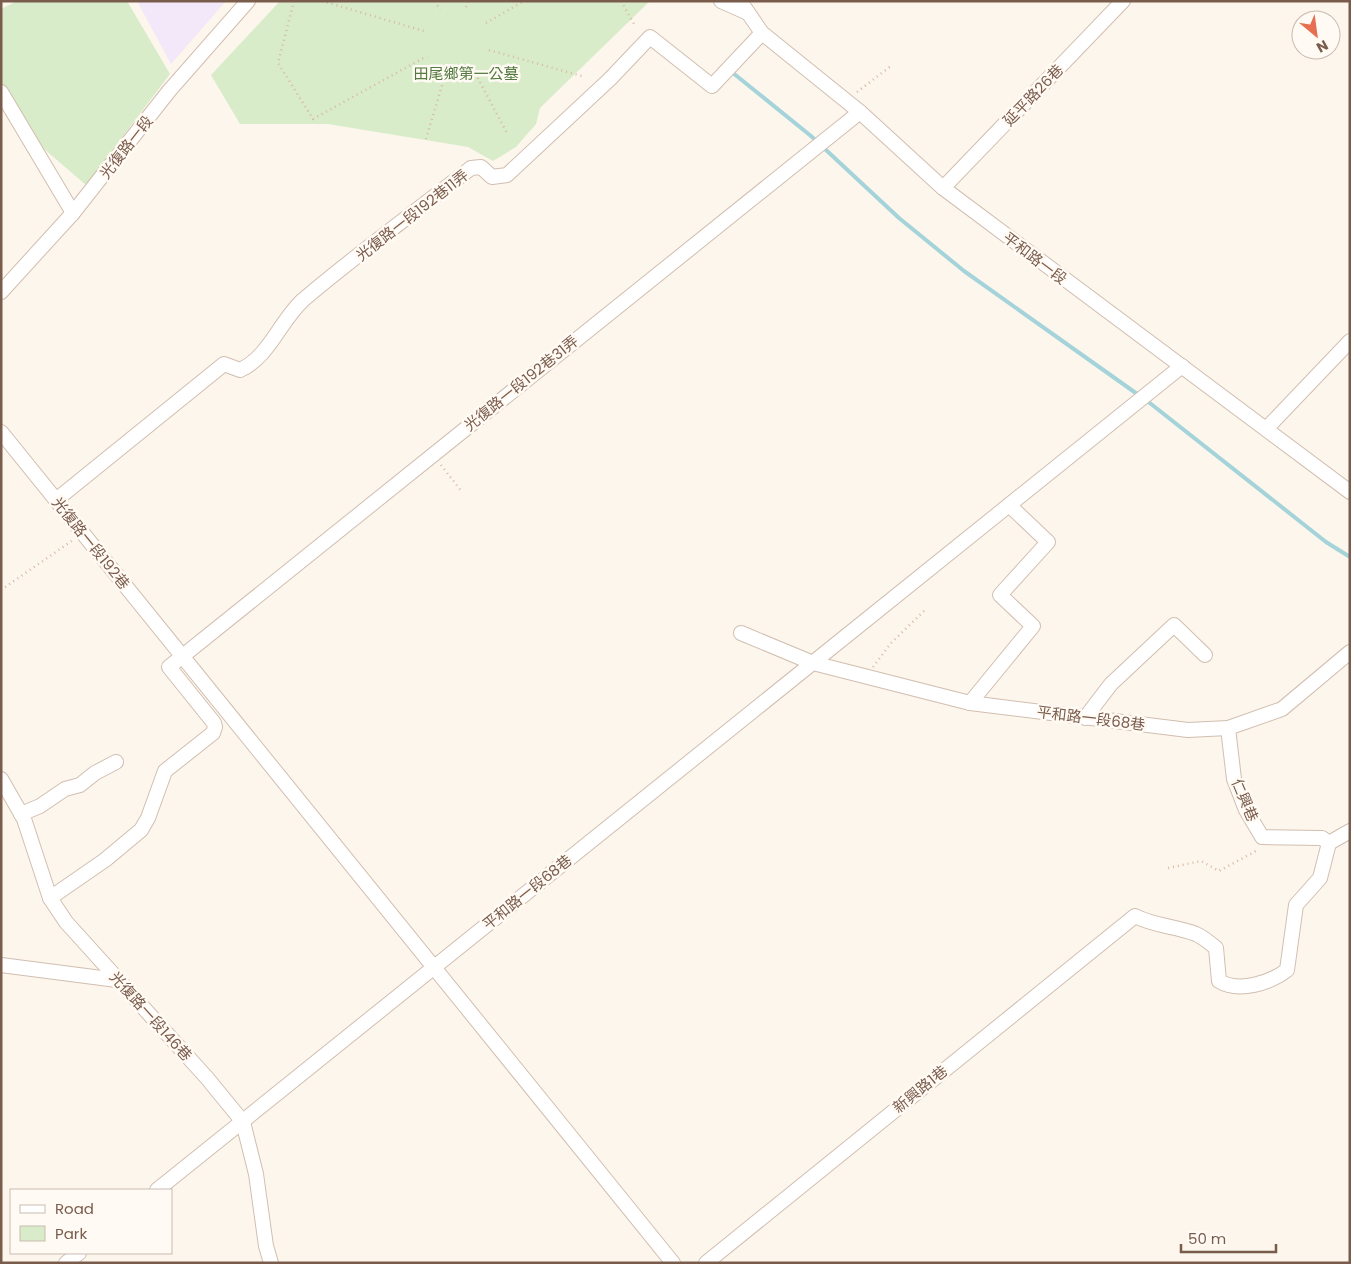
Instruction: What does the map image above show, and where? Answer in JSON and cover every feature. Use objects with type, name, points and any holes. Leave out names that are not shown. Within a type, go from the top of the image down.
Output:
[{"type":"street","name":"光復路一段","points":[[1,292],[73,213],[169,91],[248,1]]},
{"type":"street","points":[[721,1],[744,7]]},
{"type":"street","name":"延平路26巷","points":[[943,188],[1123,1]]},
{"type":"street","name":"平和路一段","points":[[744,7],[762,33],[846,100],[943,188],[1350,492]]},
{"type":"street","name":"光復路一段192巷11弄","points":[[56,500],[224,364],[240,370],[247,366],[263,351],[302,301],[470,168],[481,167],[492,177],[507,175],[610,80],[650,37],[712,86],[762,33]]},
{"type":"street","points":[[1,92],[73,213]]},
{"type":"street","name":"光復路一段192巷31弄","points":[[182,654],[860,112]]},
{"type":"street","points":[[1266,429],[1350,341]]},
{"type":"street","name":"平和路一段68巷","points":[[159,1189],[1182,366]]},
{"type":"street","name":"光復路一段192巷","points":[[1,432],[551,1111],[554,1119],[673,1263]]},
{"type":"street","points":[[970,703],[1033,626],[1000,595],[1048,542],[1009,505]]},
{"type":"street","points":[[1085,718],[1111,684],[1174,625],[1205,655]]},
{"type":"street","points":[[740,633],[812,663]]},
{"type":"street","name":"平和路一段68巷","points":[[812,663],[970,703],[1188,730],[1228,728],[1282,709],[1350,652]]},
{"type":"street","points":[[50,898],[105,860],[140,830],[148,818],[165,771],[214,733],[214,723],[168,667],[182,654]]},
{"type":"street","name":"仁興巷","points":[[1228,728],[1234,779],[1246,810],[1262,837],[1322,838],[1328,843]]},
{"type":"street","points":[[21,814],[40,806],[65,789],[80,785],[95,773],[116,762]]},
{"type":"street","name":"光復路一段146巷","points":[[1,779],[21,814],[50,898],[66,922],[207,1078],[244,1122],[256,1174],[266,1246],[271,1263]]},
{"type":"street","points":[[1328,843],[1350,832]]},
{"type":"street","name":"新興路1巷","points":[[706,1263],[1135,916],[1150,924],[1180,929],[1198,935],[1216,948],[1219,981],[1227,986],[1244,986],[1278,976],[1287,970],[1296,905],[1320,878],[1328,843]]},
{"type":"street","points":[[1,966],[117,980]]},
{"type":"street","points":[[66,1263],[77,1254]]},
{"type":"path","points":[[294,1],[278,64],[314,119],[427,56]]},
{"type":"path","points":[[322,1],[424,31]]},
{"type":"path","points":[[436,1],[440,10]]},
{"type":"path","points":[[466,7],[468,1]]},
{"type":"path","points":[[486,23],[524,1]]},
{"type":"path","points":[[621,1],[634,24]]},
{"type":"path","points":[[489,50],[584,77]]},
{"type":"path","points":[[846,100],[892,66]]},
{"type":"path","points":[[473,69],[508,135]]},
{"type":"path","points":[[426,139],[446,72]]},
{"type":"path","points":[[432,454],[462,492]]},
{"type":"path","points":[[1,590],[82,533]]},
{"type":"path","points":[[866,676],[891,642],[926,609]]},
{"type":"path","points":[[1168,868],[1200,861],[1219,871],[1256,851],[1262,837]]},
{"type":"shaded area","points":[[137,1],[226,1],[171,64]]},
{"type":"green space","points":[[17,1],[127,1],[170,74],[86,185],[36,142],[1,84],[1,9]]},
{"type":"green space","name":"田尾鄉第一公墓","points":[[280,1],[650,1],[540,108],[536,124],[516,147],[493,161],[468,147],[328,124],[240,124],[211,75]]},
{"type":"waterway","points":[[733,73],[811,136],[899,218],[964,271],[1140,396]]},
{"type":"waterway","points":[[1146,400],[1326,542],[1350,557]]}]
